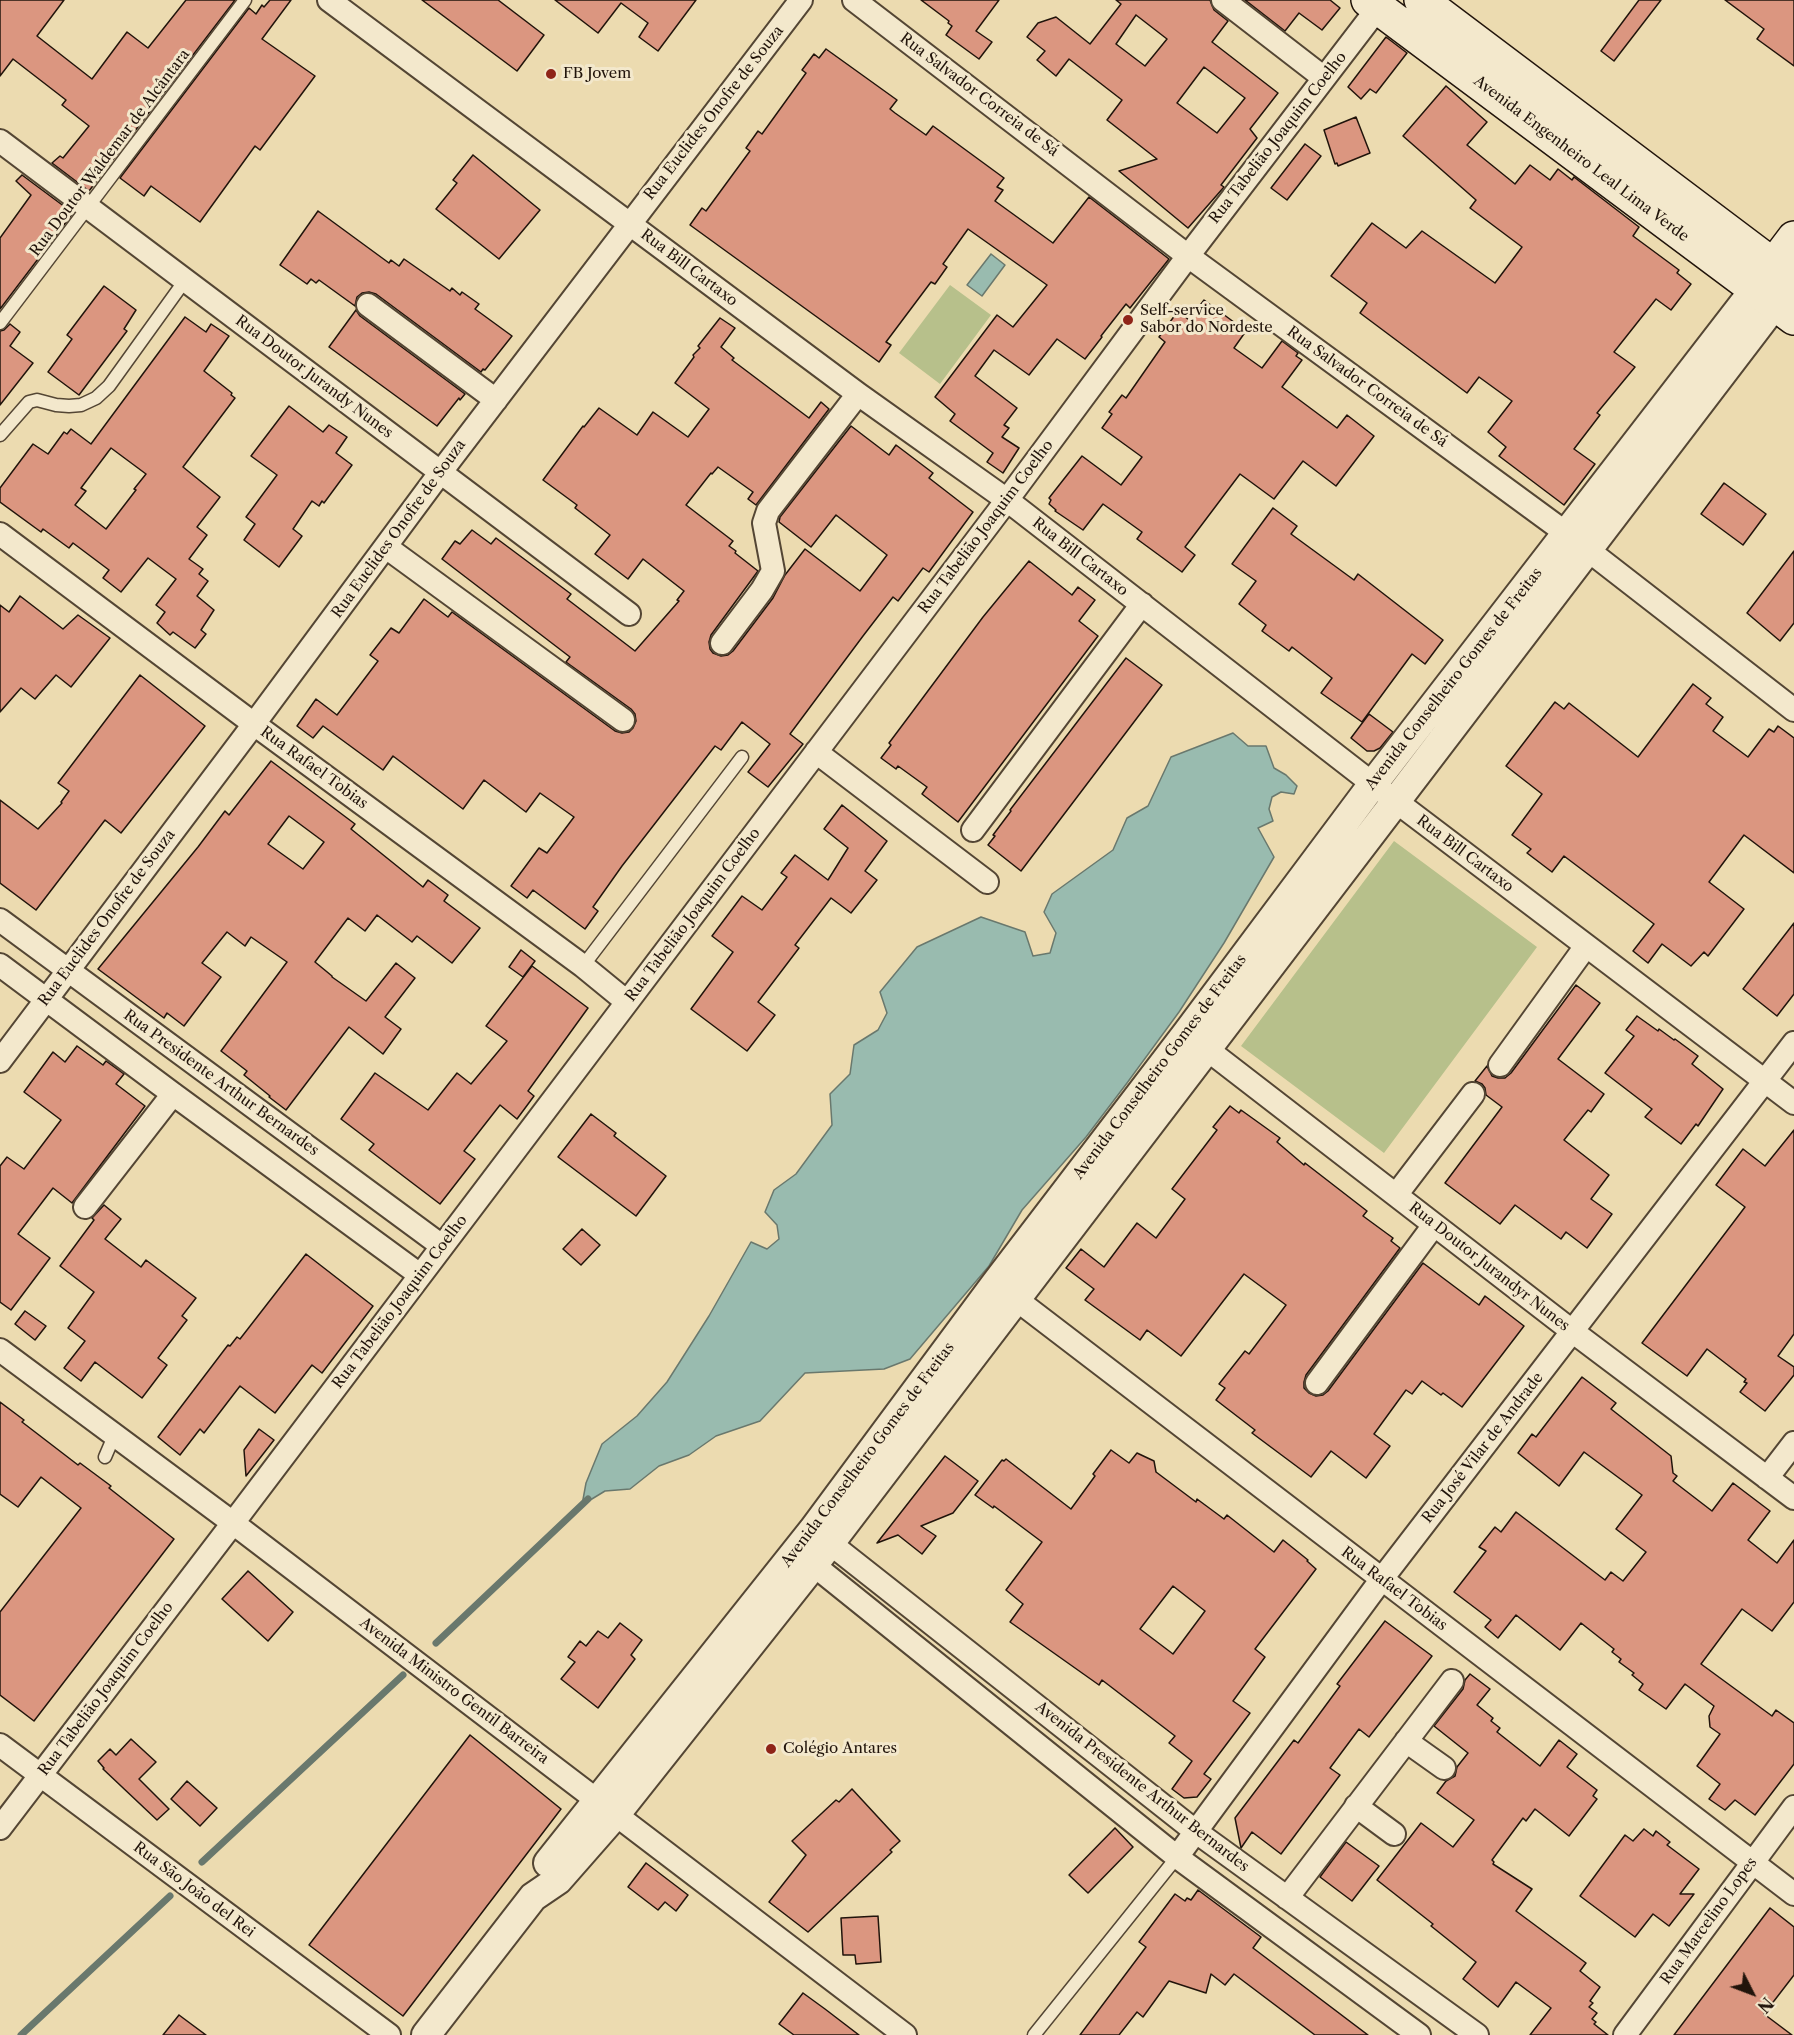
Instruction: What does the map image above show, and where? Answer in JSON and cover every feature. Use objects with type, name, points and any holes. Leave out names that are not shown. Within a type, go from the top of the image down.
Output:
[{"type":"main road","name":"Avenida Engenheiro Leal Lima Verde","points":[[1420,0],[1783,288]]},
{"type":"main road","name":"Avenida Engenheiro Leal Lima Verde","points":[[1377,3],[1783,288]]},
{"type":"main road","name":"Avenida Conselheiro Gomes de Freitas","points":[[1783,288],[1794,238]]},
{"type":"street","name":"Rua Bill Cartaxo","points":[[329,0],[858,394],[1007,500],[1396,802],[1794,1103]]},
{"type":"street","name":"Rua Euclides Onofre de Souza","points":[[0,1061],[440,473],[801,0]]},
{"type":"street","name":"Rua Salvador Correia de Sá","points":[[854,0],[1188,256],[1589,550],[1794,710]]},
{"type":"street","points":[[1223,0],[1324,78]]},
{"type":"street","name":"Rua Tabelião Joaquim Coelho","points":[[0,1827],[233,1523],[1007,500],[1188,256],[1324,78],[1377,3]]},
{"type":"street","name":"Rua Doutor Jurandy Nunes","points":[[0,141],[629,614]]},
{"type":"street","name":"Avenida Conselheiro Gomes de Freitas","points":[[1197,1042],[1373,784],[1566,533],[1783,288]]},
{"type":"street","name":"Avenida Conselheiro Gomes de Freitas","points":[[426,2035],[533,1897],[558,1880],[607,1808],[813,1547],[1197,1042],[1396,802],[1589,550],[1783,288]]},
{"type":"street","points":[[368,305],[496,400]]},
{"type":"street","points":[[722,643],[762,590],[773,571],[764,523],[768,511],[858,394]]},
{"type":"street","name":"Rua Rafael Tobias","points":[[0,534],[583,966],[627,1002]]},
{"type":"street","points":[[386,548],[622,720]]},
{"type":"street","points":[[973,830],[1142,604]]},
{"type":"street","points":[[816,752],[987,882]]},
{"type":"street","name":"Rua Presidente Arthur Bernardes","points":[[0,920],[441,1246]]},
{"type":"street","points":[[1500,1065],[1586,946]]},
{"type":"street","points":[[0,965],[420,1275]]},
{"type":"street","name":"Rua Doutor Jurandyr Nunes","points":[[1197,1042],[1572,1331],[1794,1498]]},
{"type":"street","name":"Rua José Vilar de Andrade","points":[[1177,1857],[1381,1580],[1794,1043]]},
{"type":"street","points":[[86,1207],[173,1094]]},
{"type":"street","points":[[1396,1195],[1473,1094]]},
{"type":"street","points":[[1317,1383],[1434,1225]]},
{"type":"street","name":"Rua Rafael Tobias","points":[[1006,1291],[1794,1894]]},
{"type":"street","name":"Avenida Ministro Gentil Barreira","points":[[0,1350],[233,1523],[905,2035]]},
{"type":"street","points":[[1767,1478],[1794,1443]]},
{"type":"street","name":"Avenida Presidente Arthur Bernardes","points":[[813,1547],[1195,1831],[1477,2035]]},
{"type":"street","name":"Avenida Presidente Arthur Bernardes","points":[[813,1547],[1177,1857],[1419,2035]]},
{"type":"street","points":[[1287,1898],[1452,1681]]},
{"type":"street","points":[[1406,1741],[1444,1768]]},
{"type":"street","name":"Rua São João del Rei","points":[[0,1745],[389,2035]]},
{"type":"street","points":[[1356,1806],[1394,1834]]},
{"type":"street","name":"Rua Marcelino Lopes","points":[[1625,2035],[1794,1807]]},
{"type":"lane","name":"Rua Doutor Waldemar de Alcântara","points":[[0,323],[245,0]]},
{"type":"lane","points":[[0,435],[29,402],[37,400],[69,406],[81,405],[96,398],[109,386],[186,279]]},
{"type":"lane","points":[[583,966],[742,757]]},
{"type":"lane","points":[[105,1457],[114,1436]]},
{"type":"lane","points":[[1034,2035],[1177,1857]]},
{"type":"green space","points":[[950,285],[991,315],[940,384],[899,353]]},
{"type":"green space","points":[[1394,841],[1537,947],[1384,1153],[1241,1046]]},
{"type":"water","points":[[991,254],[1005,265],[982,296],[967,285]]},
{"type":"water","points":[[1233,733],[1248,746],[1266,746],[1274,768],[1286,775],[1297,786],[1294,794],[1281,792],[1272,797],[1269,809],[1273,821],[1258,828],[1274,857],[1224,943],[1179,1012],[1086,1137],[1022,1210],[989,1266],[910,1359],[884,1369],[805,1373],[760,1421],[716,1436],[689,1455],[659,1466],[630,1489],[605,1491],[582,1505],[586,1483],[602,1444],[637,1416],[667,1382],[709,1316],[751,1242],[767,1249],[779,1239],[777,1225],[765,1212],[774,1190],[796,1174],[832,1125],[830,1094],[850,1074],[854,1045],[878,1030],[887,1013],[880,992],[917,947],[981,917],[1025,932],[1033,956],[1050,953],[1056,933],[1044,912],[1052,894],[1113,850],[1127,818],[1148,806],[1171,757]]},
{"type":"building","points":[[0,0],[64,0],[37,36],[92,79],[127,32],[148,48],[186,0],[235,0],[89,191],[52,163],[60,156],[63,158],[89,126],[62,105],[66,100],[13,59],[0,76]]},
{"type":"building","points":[[270,0],[291,0],[262,39],[315,76],[260,150],[255,146],[200,222],[151,186],[144,196],[120,178],[249,8],[256,14],[262,5],[264,7]]},
{"type":"building","points":[[422,0],[498,0],[544,35],[517,71]]},
{"type":"building","points":[[555,0],[696,0],[658,51],[639,37],[648,23],[621,3],[598,33]]},
{"type":"building","points":[[921,0],[999,0],[976,31],[992,42],[979,59],[946,35],[952,26],[948,23],[949,21]]},
{"type":"building","points":[[1116,0],[1210,0],[1214,10],[1228,21],[1212,42],[1278,93],[1250,129],[1257,138],[1221,185],[1224,187],[1188,228],[1119,171],[1157,159],[1107,120],[1122,100],[1069,59],[1056,76],[1037,60],[1045,51],[1027,37],[1038,23],[1056,17],[1090,44],[1121,4]],"holes":[[[1136,15],[1167,39],[1145,66],[1116,44]],[[1204,67],[1245,98],[1217,133],[1177,103]]]},
{"type":"building","points":[[1245,0],[1330,0],[1340,8],[1322,30],[1299,13],[1285,31]]},
{"type":"building","points":[[1639,0],[1661,0],[1614,61],[1601,51]]},
{"type":"building","points":[[1725,0],[1794,0],[1794,66],[1757,39],[1764,29]]},
{"type":"building","points":[[1386,37],[1407,53],[1376,93],[1370,89],[1361,99],[1348,87]]},
{"type":"building","points":[[826,49],[897,100],[890,109],[895,113],[926,135],[933,126],[1004,178],[997,187],[1003,190],[995,201],[1053,243],[1089,197],[1169,259],[1130,308],[1126,304],[1085,359],[1057,339],[1029,375],[994,350],[975,376],[1017,408],[1004,425],[1009,428],[1002,437],[1019,448],[1003,473],[987,462],[993,453],[950,421],[955,414],[935,397],[997,315],[1013,327],[1047,285],[968,229],[943,264],[947,267],[935,284],[931,282],[886,342],[891,345],[879,362],[690,225],[702,208],[706,211],[750,151],[746,148],[758,131],[762,134],[806,73],[802,70],[814,54],[819,58]]},
{"type":"building","points":[[1446,86],[1487,122],[1467,145],[1515,184],[1530,165],[1550,180],[1558,169],[1572,180],[1574,177],[1639,227],[1633,236],[1679,270],[1677,273],[1691,284],[1671,310],[1656,299],[1614,352],[1635,367],[1597,413],[1600,415],[1574,449],[1595,464],[1564,505],[1499,456],[1506,447],[1488,432],[1512,401],[1479,377],[1467,393],[1360,313],[1367,303],[1331,276],[1372,223],[1406,248],[1422,231],[1495,283],[1522,247],[1470,208],[1476,200],[1403,136]]},
{"type":"building","points":[[1356,117],[1370,153],[1338,166],[1337,163],[1335,164],[1324,130]]},
{"type":"building","points":[[1305,144],[1321,156],[1287,200],[1271,188]]},
{"type":"building","points":[[473,155],[540,210],[499,259],[436,209],[457,183],[453,180]]},
{"type":"building","points":[[22,175],[73,213],[0,309],[0,238],[31,195],[16,181]]},
{"type":"building","points":[[318,211],[389,263],[391,260],[399,266],[404,259],[450,291],[452,288],[460,295],[462,292],[479,304],[475,309],[512,336],[481,372],[376,294],[362,293],[357,297],[355,306],[319,280],[316,283],[311,279],[307,284],[280,265]]},
{"type":"building","points":[[104,286],[136,310],[124,329],[127,331],[79,395],[48,372],[72,339],[67,335]]},
{"type":"building","points":[[1204,300],[1246,331],[1234,348],[1262,368],[1282,341],[1298,353],[1296,356],[1302,360],[1282,387],[1337,428],[1347,415],[1374,436],[1336,486],[1303,461],[1274,499],[1240,474],[1185,547],[1195,555],[1182,572],[1137,539],[1142,532],[1103,504],[1083,530],[1055,511],[1049,504],[1051,500],[1049,498],[1082,456],[1121,485],[1142,457],[1102,428],[1112,414],[1109,412],[1122,395],[1126,398],[1165,342],[1159,337],[1178,311],[1189,320]]},
{"type":"building","points":[[356,310],[360,316],[465,394],[460,400],[459,398],[437,426],[329,347]]},
{"type":"building","points":[[185,317],[206,332],[211,324],[229,336],[204,371],[232,393],[231,395],[235,398],[183,467],[220,497],[197,527],[207,535],[189,559],[203,569],[199,574],[208,581],[197,596],[214,610],[201,630],[206,634],[195,648],[173,632],[170,635],[157,623],[165,612],[156,605],[176,579],[148,558],[121,592],[103,578],[109,570],[73,543],[69,548],[43,529],[41,532],[0,502],[0,488],[33,444],[48,454],[64,432],[67,434],[71,429],[91,444]],"holes":[[[111,448],[146,474],[106,529],[75,505],[86,491],[81,488]]]},
{"type":"building","points":[[720,318],[735,328],[721,347],[734,358],[732,360],[809,418],[821,402],[829,409],[756,505],[748,499],[753,492],[718,467],[686,505],[733,541],[729,546],[758,571],[711,635],[709,642],[713,653],[721,656],[733,651],[773,598],[785,575],[805,549],[860,591],[887,555],[836,515],[811,547],[779,522],[780,517],[851,426],[889,455],[896,445],[933,473],[929,478],[973,512],[929,572],[923,568],[898,601],[893,597],[863,636],[790,734],[803,744],[768,787],[748,772],[770,744],[742,722],[721,750],[715,746],[622,866],[593,907],[598,911],[585,929],[533,890],[527,898],[511,886],[539,848],[547,853],[574,817],[540,793],[526,812],[484,780],[463,809],[393,756],[383,770],[323,726],[313,738],[297,726],[316,699],[337,715],[378,661],[370,655],[391,628],[399,633],[424,599],[448,617],[452,612],[615,731],[629,732],[636,721],[631,709],[566,662],[570,657],[442,559],[455,541],[460,544],[472,530],[491,544],[496,538],[571,594],[567,599],[635,651],[679,601],[677,600],[684,591],[643,559],[628,579],[595,554],[610,535],[575,508],[577,505],[543,480],[599,408],[637,435],[653,412],[688,437],[709,409],[675,383],[700,348],[698,346]]},
{"type":"building","points":[[10,324],[20,332],[10,346],[33,363],[0,405],[0,331]]},
{"type":"building","points":[[289,406],[323,432],[329,425],[347,437],[336,453],[352,465],[324,503],[322,501],[319,506],[312,501],[293,529],[302,536],[279,567],[244,540],[255,524],[246,517],[277,475],[251,456]]},
{"type":"building","points":[[1724,483],[1766,514],[1743,545],[1701,514]]},
{"type":"building","points":[[1273,508],[1297,526],[1291,534],[1354,580],[1358,574],[1443,640],[1425,664],[1412,654],[1362,722],[1321,693],[1332,678],[1292,647],[1289,651],[1262,631],[1266,625],[1239,604],[1256,581],[1232,564]]},
{"type":"building","points":[[1794,551],[1794,623],[1780,641],[1747,613]]},
{"type":"building","points":[[1029,561],[1072,595],[1078,587],[1095,600],[1079,621],[1098,636],[958,822],[922,794],[927,787],[898,766],[896,769],[881,758],[891,745],[889,743],[983,617]]},
{"type":"building","points":[[20,596],[63,629],[78,615],[110,638],[71,687],[56,675],[35,699],[21,688],[0,712],[0,605],[9,612]]},
{"type":"building","points":[[1126,658],[1162,685],[1021,871],[988,845],[1010,810]]},
{"type":"building","points":[[140,675],[205,726],[121,833],[105,820],[36,910],[0,883],[0,800],[38,829],[62,803],[69,791],[58,783]]},
{"type":"building","points":[[1693,684],[1711,698],[1706,704],[1723,717],[1713,731],[1748,757],[1769,729],[1774,732],[1778,726],[1794,738],[1794,873],[1744,835],[1709,882],[1744,909],[1708,956],[1704,952],[1691,966],[1662,944],[1648,963],[1633,951],[1654,924],[1564,856],[1552,872],[1527,853],[1531,849],[1512,835],[1542,794],[1506,766],[1555,702],[1564,709],[1569,703],[1638,757]]},
{"type":"building","points":[[1369,714],[1393,732],[1380,748],[1374,751],[1367,751],[1351,738]]},
{"type":"building","points":[[271,761],[355,824],[351,829],[423,887],[428,880],[448,895],[444,901],[480,928],[452,963],[417,936],[412,942],[377,915],[365,931],[348,918],[315,962],[366,1001],[396,963],[415,978],[385,1017],[401,1029],[383,1054],[349,1027],[286,1110],[244,1075],[247,1071],[221,1051],[287,962],[251,937],[245,946],[227,932],[202,963],[221,977],[184,1026],[167,1013],[164,1018],[98,969],[225,811],[229,815]],"holes":[[[289,816],[324,842],[303,869],[268,844]]]},
{"type":"building","points":[[842,805],[887,841],[865,871],[877,880],[851,913],[831,898],[795,945],[799,948],[758,1002],[775,1015],[747,1051],[691,1009],[733,952],[712,936],[742,896],[762,910],[787,877],[781,873],[795,855],[828,880],[848,848],[824,829]]},
{"type":"building","points":[[1794,923],[1794,994],[1777,1016],[1743,989]]},
{"type":"building","points":[[521,950],[535,961],[523,977],[509,967]]},
{"type":"building","points":[[532,966],[588,1008],[528,1091],[534,1096],[517,1119],[500,1105],[464,1151],[475,1159],[440,1204],[369,1150],[374,1144],[341,1119],[375,1073],[428,1110],[457,1073],[471,1084],[507,1041],[486,1026]]},
{"type":"building","points":[[1576,985],[1600,1003],[1558,1059],[1604,1094],[1591,1112],[1588,1110],[1564,1140],[1609,1175],[1591,1199],[1612,1214],[1587,1248],[1566,1232],[1561,1239],[1515,1205],[1500,1224],[1445,1183],[1502,1107],[1486,1095],[1482,1084],[1475,1081],[1487,1066],[1492,1076],[1498,1078],[1505,1078],[1511,1073]]},
{"type":"building","points":[[1637,1016],[1698,1056],[1692,1064],[1723,1089],[1698,1126],[1696,1124],[1681,1144],[1645,1117],[1652,1109],[1605,1073],[1634,1036],[1626,1030]]},
{"type":"building","points":[[77,1046],[103,1065],[106,1061],[124,1074],[116,1084],[145,1106],[72,1203],[53,1188],[18,1234],[50,1258],[11,1310],[0,1302],[0,1166],[7,1157],[24,1169],[61,1120],[24,1092],[53,1052],[65,1062]]},
{"type":"building","points":[[1230,1106],[1239,1113],[1241,1110],[1280,1138],[1277,1142],[1304,1165],[1305,1163],[1367,1211],[1363,1216],[1393,1238],[1391,1241],[1400,1248],[1306,1375],[1304,1388],[1309,1393],[1316,1396],[1328,1391],[1423,1263],[1479,1305],[1485,1296],[1524,1326],[1462,1407],[1422,1381],[1412,1394],[1406,1390],[1374,1434],[1390,1446],[1366,1478],[1331,1451],[1311,1477],[1252,1433],[1255,1430],[1216,1400],[1225,1388],[1219,1384],[1245,1351],[1249,1354],[1286,1305],[1244,1274],[1181,1356],[1147,1330],[1140,1340],[1085,1300],[1094,1289],[1066,1268],[1081,1249],[1104,1267],[1137,1223],[1156,1238],[1185,1199],[1172,1189],[1217,1130],[1213,1127]]},
{"type":"building","points":[[591,1114],[616,1133],[614,1136],[666,1176],[636,1216],[558,1157]]},
{"type":"building","points":[[1794,1130],[1794,1334],[1778,1356],[1794,1367],[1794,1375],[1765,1411],[1740,1392],[1747,1383],[1744,1382],[1746,1379],[1707,1349],[1687,1376],[1642,1343],[1745,1207],[1716,1185],[1743,1149],[1765,1166]]},
{"type":"building","points":[[104,1205],[121,1219],[105,1239],[141,1267],[146,1260],[196,1298],[182,1316],[187,1320],[158,1358],[167,1365],[142,1398],[95,1362],[81,1381],[64,1368],[85,1341],[68,1328],[94,1292],[60,1266],[94,1220],[92,1218]]},
{"type":"building","points":[[582,1229],[600,1245],[581,1265],[563,1249]]},
{"type":"building","points":[[306,1254],[373,1306],[322,1373],[312,1365],[275,1413],[240,1386],[204,1433],[200,1429],[180,1455],[158,1437],[228,1345],[230,1346],[237,1337],[240,1339]]},
{"type":"building","points":[[25,1311],[46,1326],[35,1340],[15,1324]]},
{"type":"building","points":[[1582,1377],[1616,1403],[1611,1409],[1671,1456],[1673,1473],[1677,1476],[1673,1481],[1712,1511],[1733,1483],[1770,1511],[1748,1540],[1777,1563],[1794,1540],[1794,1602],[1772,1631],[1742,1609],[1701,1664],[1772,1716],[1776,1710],[1794,1723],[1794,1764],[1755,1815],[1735,1800],[1725,1810],[1709,1799],[1720,1784],[1697,1766],[1720,1734],[1710,1727],[1709,1716],[1714,1706],[1685,1684],[1666,1709],[1639,1690],[1643,1684],[1632,1675],[1634,1673],[1619,1662],[1621,1659],[1612,1652],[1614,1649],[1581,1623],[1560,1650],[1516,1615],[1498,1638],[1485,1627],[1491,1620],[1454,1592],[1486,1551],[1479,1547],[1495,1527],[1501,1532],[1516,1512],[1605,1580],[1611,1572],[1623,1581],[1646,1552],[1616,1529],[1642,1495],[1584,1452],[1559,1486],[1518,1453],[1532,1434],[1536,1437]]},
{"type":"building","points":[[0,1402],[78,1465],[80,1463],[111,1486],[109,1488],[174,1539],[34,1721],[0,1695],[0,1612],[81,1508],[41,1477],[18,1507],[0,1494]]},
{"type":"building","points":[[259,1429],[274,1440],[246,1476],[244,1450]]},
{"type":"building","points":[[1111,1450],[1129,1463],[1137,1453],[1154,1461],[1156,1472],[1196,1502],[1197,1499],[1224,1519],[1227,1515],[1274,1552],[1283,1540],[1316,1569],[1255,1649],[1265,1657],[1233,1701],[1250,1713],[1204,1774],[1211,1779],[1197,1797],[1184,1798],[1172,1789],[1192,1761],[1169,1743],[1175,1736],[1102,1680],[1099,1685],[1010,1622],[1023,1604],[1006,1590],[1042,1542],[994,1506],[993,1508],[975,1495],[1002,1460],[1006,1459],[1071,1509],[1095,1476],[1093,1474]],"holes":[[[1173,1586],[1205,1611],[1173,1654],[1140,1629]]]},
{"type":"building","points":[[945,1456],[978,1481],[953,1513],[921,1526],[936,1536],[922,1554],[898,1535],[877,1543]]},
{"type":"building","points":[[248,1571],[293,1612],[268,1641],[222,1599]]},
{"type":"building","points":[[1385,1621],[1432,1656],[1369,1737],[1359,1729],[1330,1768],[1340,1775],[1281,1854],[1252,1832],[1241,1848],[1235,1818],[1294,1740],[1298,1743],[1340,1686],[1337,1684]]},
{"type":"building","points":[[620,1623],[642,1640],[631,1655],[635,1659],[598,1708],[561,1679],[575,1662],[568,1657],[580,1641],[586,1646],[598,1631],[608,1638]]},
{"type":"building","points":[[1470,1674],[1490,1689],[1477,1705],[1493,1718],[1491,1721],[1500,1728],[1497,1732],[1540,1766],[1559,1740],[1577,1754],[1567,1767],[1597,1790],[1593,1796],[1597,1799],[1569,1836],[1535,1809],[1526,1821],[1523,1818],[1492,1860],[1493,1864],[1532,1889],[1516,1911],[1586,1963],[1580,1971],[1600,1987],[1590,2001],[1593,2003],[1589,2007],[1597,2013],[1592,2019],[1596,2022],[1594,2024],[1608,2035],[1530,2035],[1551,2008],[1516,1982],[1498,2007],[1463,1979],[1476,1962],[1431,1926],[1433,1924],[1377,1880],[1421,1823],[1453,1847],[1474,1820],[1437,1793],[1446,1781],[1455,1776],[1457,1767],[1468,1753],[1434,1726],[1463,1689],[1465,1680]]},
{"type":"building","points":[[470,1735],[561,1809],[403,2016],[309,1945]]},
{"type":"building","points":[[131,1739],[156,1762],[139,1779],[169,1809],[157,1820],[103,1769],[98,1761],[110,1749],[116,1755]]},
{"type":"building","points":[[187,1781],[217,1808],[200,1826],[171,1799]]},
{"type":"building","points":[[852,1789],[900,1841],[890,1850],[892,1852],[808,1932],[769,1902],[806,1855],[792,1841],[836,1800],[839,1802]]},
{"type":"building","points":[[1115,1828],[1133,1847],[1088,1893],[1069,1875]]},
{"type":"building","points":[[1644,1829],[1653,1836],[1656,1831],[1670,1842],[1667,1845],[1699,1869],[1680,1894],[1694,1894],[1669,1926],[1653,1914],[1635,1937],[1580,1896],[1625,1835],[1633,1841]]},
{"type":"building","points":[[1346,1842],[1379,1866],[1352,1901],[1320,1877]]},
{"type":"building","points":[[646,1863],[688,1895],[676,1911],[665,1902],[658,1910],[628,1887]]},
{"type":"building","points":[[1198,1890],[1261,1937],[1253,1948],[1368,2035],[1315,2035],[1234,1974],[1225,1985],[1211,1974],[1206,1993],[1169,1981],[1143,2017],[1137,2012],[1119,2035],[1080,2035],[1146,1947],[1139,1942],[1175,1894],[1185,1901],[1187,1898],[1191,1900]]},
{"type":"building","points":[[1770,1908],[1794,1927],[1794,1975],[1764,2014],[1792,2035],[1674,2035]]},
{"type":"building","points":[[878,1916],[881,1962],[856,1964],[855,1955],[843,1955],[841,1918]]},
{"type":"building","points":[[803,1993],[859,2035],[794,2035],[779,2024]]},
{"type":"building","points":[[179,2015],[206,2035],[163,2035]]},
{"type":"waterway","points":[[436,1643],[588,1499]]},
{"type":"waterway","points":[[202,1862],[403,1675]]},
{"type":"waterway","points":[[21,2035],[170,1896]]},
{"type":"place","name":"FB Jovem","points":[[551,74]]},
{"type":"place","name":"Self-service Sabor do Nordeste","points":[[1128,320]]},
{"type":"place","name":"Colégio Antares","points":[[771,1749]]}]
